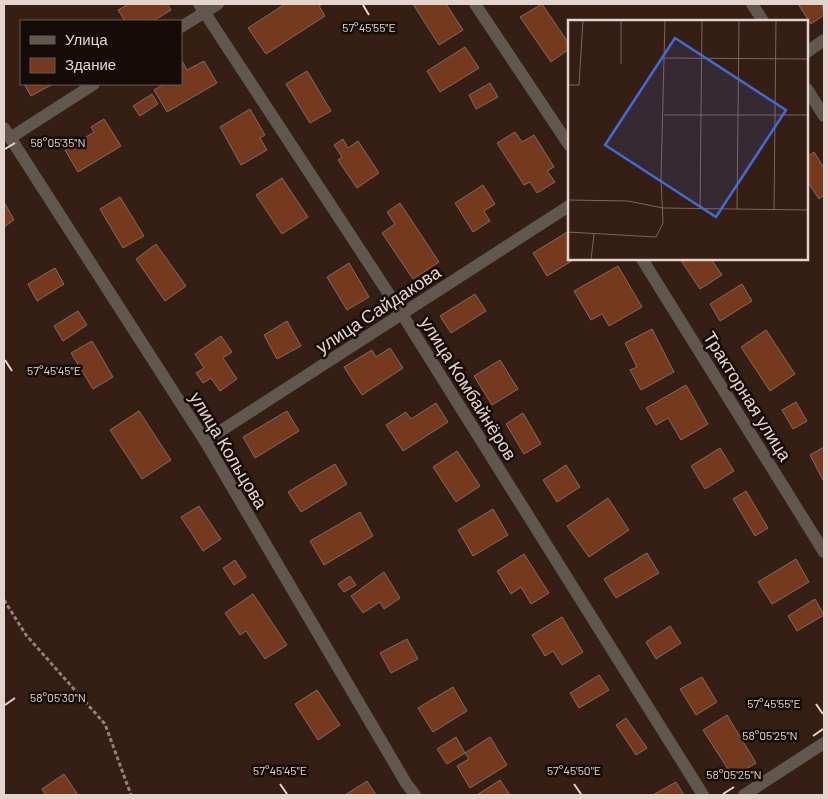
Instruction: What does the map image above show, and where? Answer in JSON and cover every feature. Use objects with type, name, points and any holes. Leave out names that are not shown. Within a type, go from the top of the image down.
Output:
[{"type":"street","points":[[182,26],[202,8],[218,4]]},
{"type":"street","points":[[476,4],[568,143]]},
{"type":"street","points":[[752,4],[763,20]]},
{"type":"street","name":"улица Комбайнёров","points":[[202,8],[402,314],[703,795]]},
{"type":"street","points":[[808,51],[824,40]]},
{"type":"street","points":[[7,133],[92,85]]},
{"type":"street","points":[[808,91],[824,116]]},
{"type":"street","name":"улица Кольцова","points":[[7,133],[205,441],[406,783],[415,795]]},
{"type":"street","name":"улица Сайдакова","points":[[205,441],[568,207]]},
{"type":"street","name":"Тракторная улица","points":[[643,260],[824,552]]},
{"type":"street","points":[[744,795],[824,743]]},
{"type":"path","points":[[4,600],[26,635],[105,724],[131,795]]},
{"type":"building","points":[[129,4],[167,4],[171,10],[155,20],[124,20],[118,10]]},
{"type":"building","points":[[285,4],[323,4],[319,6],[325,16],[266,54],[248,28]]},
{"type":"building","points":[[413,4],[446,4],[463,30],[439,45]]},
{"type":"building","points":[[542,4],[568,43],[568,50],[551,62],[520,17]]},
{"type":"building","points":[[798,4],[822,4],[824,15],[811,24]]},
{"type":"building","points":[[465,47],[479,68],[440,92],[427,71]]},
{"type":"building","points":[[182,61],[187,70],[204,61],[217,83],[167,112],[154,90],[162,85],[182,85]]},
{"type":"building","points":[[307,71],[331,111],[310,123],[286,84]]},
{"type":"building","points":[[490,83],[498,97],[476,109],[469,95]]},
{"type":"building","points":[[25,85],[51,85],[31,96]]},
{"type":"building","points":[[152,94],[158,104],[140,116],[133,106]]},
{"type":"building","points":[[250,109],[265,135],[260,138],[267,150],[241,165],[220,127]]},
{"type":"building","points":[[104,119],[121,146],[78,172],[65,150],[94,132],[91,127]]},
{"type":"building","points":[[515,132],[522,142],[534,135],[554,167],[547,171],[555,182],[537,193],[530,182],[524,185],[497,143]]},
{"type":"building","points":[[343,139],[348,148],[358,141],[379,173],[357,188],[338,160],[342,157],[334,145]]},
{"type":"building","points":[[814,152],[824,168],[824,195],[819,199],[808,182],[808,156]]},
{"type":"building","points":[[282,178],[308,217],[282,234],[256,195]]},
{"type":"building","points":[[483,185],[495,204],[484,211],[490,221],[473,232],[455,203]]},
{"type":"building","points":[[120,197],[144,236],[123,248],[100,209]]},
{"type":"building","points":[[4,202],[14,220],[4,227]]},
{"type":"building","points":[[400,203],[439,262],[413,279],[382,233],[395,224],[387,212]]},
{"type":"building","points":[[568,232],[568,260],[573,260],[547,276],[533,253]]},
{"type":"building","points":[[156,244],[186,286],[165,301],[136,259]]},
{"type":"building","points":[[681,260],[712,260],[722,275],[700,289]]},
{"type":"building","points":[[349,263],[369,297],[347,310],[327,277]]},
{"type":"building","points":[[618,266],[642,307],[609,326],[602,314],[591,320],[574,291]]},
{"type":"building","points":[[55,268],[64,284],[37,301],[28,284]]},
{"type":"building","points":[[742,284],[752,301],[720,321],[710,304]]},
{"type":"building","points":[[475,294],[486,311],[451,333],[440,316]]},
{"type":"building","points":[[78,311],[87,325],[63,341],[54,326]]},
{"type":"building","points":[[287,321],[301,346],[277,359],[264,335]]},
{"type":"building","points":[[652,329],[674,372],[641,390],[630,370],[637,367],[625,343]]},
{"type":"building","points":[[766,330],[795,374],[770,391],[741,347]]},
{"type":"building","points":[[221,336],[232,352],[223,358],[237,379],[220,391],[211,378],[203,383],[196,373],[204,368],[195,354]]},
{"type":"building","points":[[92,341],[113,377],[93,389],[71,353]]},
{"type":"building","points":[[390,348],[403,368],[362,395],[344,367],[372,350],[376,357]]},
{"type":"building","points":[[500,360],[518,389],[492,405],[474,376]]},
{"type":"building","points":[[686,385],[708,424],[681,440],[668,418],[656,425],[646,408]]},
{"type":"building","points":[[796,402],[807,421],[793,429],[782,410]]},
{"type":"building","points":[[436,403],[448,422],[403,451],[386,425],[406,412],[411,419]]},
{"type":"building","points":[[139,411],[171,460],[142,479],[110,430]]},
{"type":"building","points":[[287,411],[299,431],[255,458],[243,437]]},
{"type":"building","points":[[523,413],[541,444],[524,454],[506,424]]},
{"type":"building","points":[[824,447],[824,482],[810,455]]},
{"type":"building","points":[[720,448],[734,471],[705,489],[691,466]]},
{"type":"building","points":[[457,451],[480,486],[456,502],[433,467]]},
{"type":"building","points":[[335,464],[347,484],[301,512],[288,492]]},
{"type":"building","points":[[566,465],[580,487],[557,502],[543,480]]},
{"type":"building","points":[[746,491],[768,528],[755,536],[733,499]]},
{"type":"building","points":[[608,498],[629,530],[589,557],[567,526]]},
{"type":"building","points":[[199,506],[221,539],[203,551],[181,517]]},
{"type":"building","points":[[493,509],[508,535],[473,556],[458,530]]},
{"type":"building","points":[[360,512],[373,536],[324,565],[310,541]]},
{"type":"building","points":[[647,553],[659,573],[616,598],[604,579]]},
{"type":"building","points":[[524,554],[549,593],[531,604],[521,587],[511,594],[497,571]]},
{"type":"building","points":[[796,559],[809,582],[772,604],[758,582]]},
{"type":"building","points":[[235,560],[246,577],[234,585],[223,568]]},
{"type":"building","points":[[384,572],[400,598],[384,609],[380,602],[363,613],[351,596]]},
{"type":"building","points":[[350,576],[356,585],[344,592],[338,584]]},
{"type":"building","points":[[253,594],[287,645],[265,659],[246,631],[240,635],[225,613]]},
{"type":"building","points":[[815,599],[824,615],[797,631],[788,616]]},
{"type":"building","points":[[562,617],[583,652],[562,665],[553,651],[545,656],[532,635]]},
{"type":"building","points":[[670,626],[681,643],[656,659],[646,642]]},
{"type":"building","points":[[407,639],[418,659],[391,673],[380,653]]},
{"type":"building","points":[[599,675],[609,690],[579,708],[570,693]]},
{"type":"building","points":[[702,677],[717,702],[696,715],[680,689]]},
{"type":"building","points":[[453,687],[467,711],[433,732],[418,708]]},
{"type":"building","points":[[317,690],[340,725],[318,740],[295,704]]},
{"type":"building","points":[[727,715],[756,763],[733,777],[703,730]]},
{"type":"building","points":[[626,718],[647,748],[636,755],[616,725]]},
{"type":"building","points":[[456,737],[465,753],[447,764],[437,749]]},
{"type":"building","points":[[490,737],[507,765],[470,788],[457,766],[469,759],[465,753]]},
{"type":"building","points":[[64,774],[78,795],[46,795],[42,789]]},
{"type":"building","points":[[500,780],[510,795],[477,795]]},
{"type":"building","points":[[367,781],[376,795],[345,795]]},
{"type":"building","points":[[676,782],[684,795],[653,795]]}]
